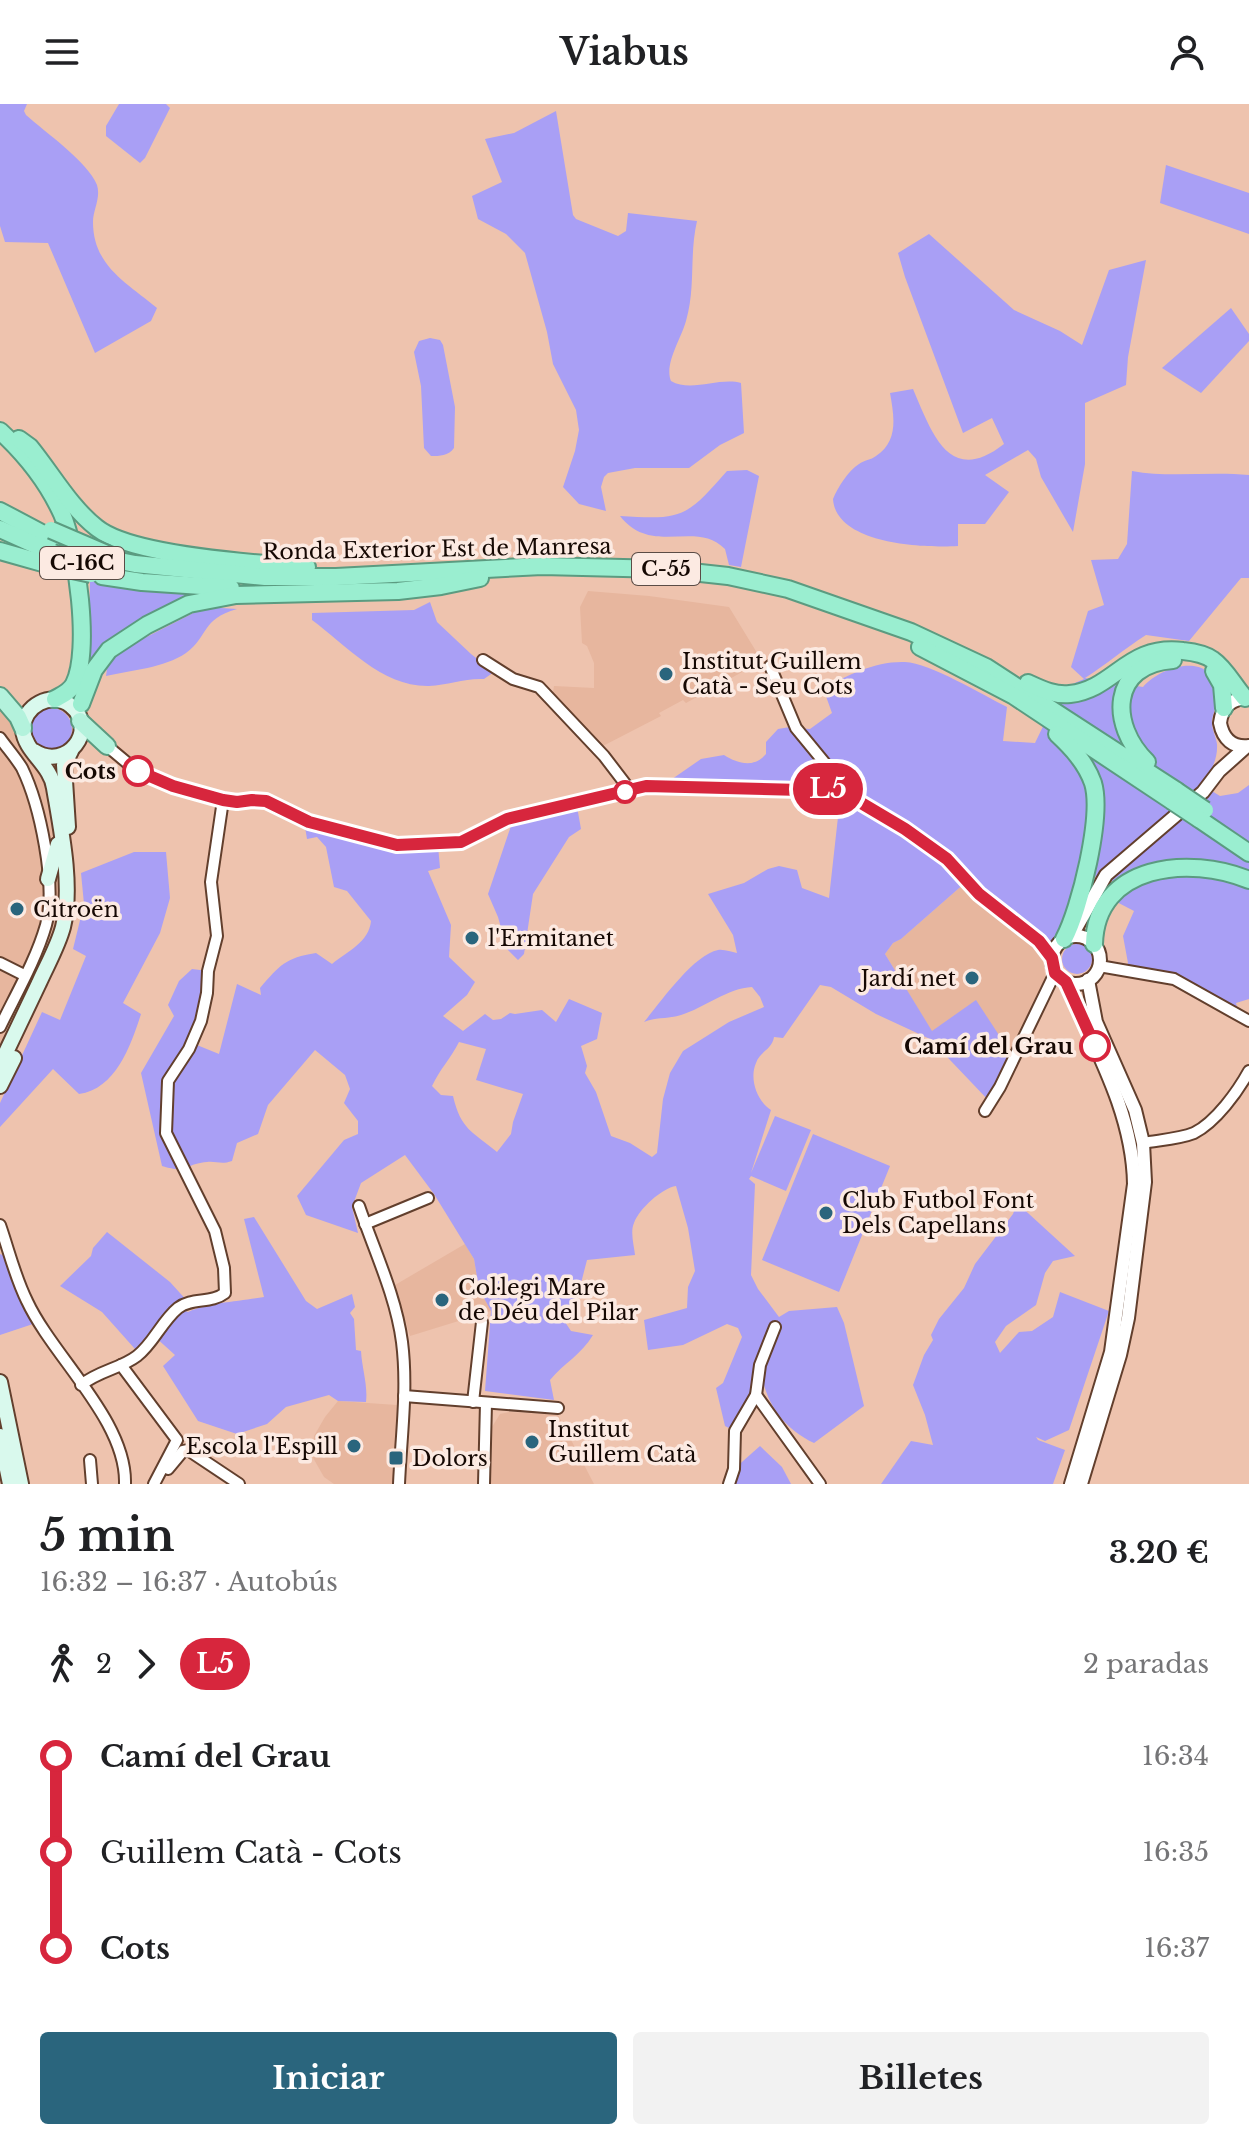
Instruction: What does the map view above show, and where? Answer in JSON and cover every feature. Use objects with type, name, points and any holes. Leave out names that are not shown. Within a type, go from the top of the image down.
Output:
[{"type":"highway","points":[[0,431],[20,451],[53,497],[62,515],[75,561],[80,602],[77,676],[70,690],[55,699]]},
{"type":"highway","points":[[19,439],[30,447],[86,519],[114,538],[139,546],[235,561],[321,568],[359,567],[376,574]]},
{"type":"highway","points":[[0,501],[53,547]]},
{"type":"highway","name":"Ronda Exterior Est de Manresa","points":[[0,511],[53,547]]},
{"type":"highway","name":"Ronda Exterior Est de Manresa","points":[[0,529],[140,575],[260,586],[336,586],[590,575],[663,577],[763,594],[872,626],[919,646],[1014,696],[1249,840]]},
{"type":"highway","points":[[0,551],[53,547]]},
{"type":"highway","name":"Ronda Exterior Est de Manresa","points":[[104,564],[265,577],[605,566],[728,576],[788,589],[911,632],[986,667],[1174,796]]},
{"type":"highway","points":[[80,713],[94,670],[109,650],[147,625],[189,604],[236,595],[398,591],[480,578]]},
{"type":"highway","points":[[986,667],[1048,692],[1064,694],[1088,689],[1144,654],[1180,650],[1214,660],[1247,698]]},
{"type":"highway","points":[[1174,796],[1125,734],[1120,711],[1131,680],[1155,662],[1199,662],[1212,669],[1220,680],[1225,695],[1224,708]]},
{"type":"highway","points":[[1014,696],[1077,754],[1089,773],[1096,795],[1093,829],[1068,938]]},
{"type":"highway","name":"Ronda Exterior Est de Manresa","points":[[1202,814],[1249,853]]},
{"type":"highway","points":[[1091,942],[1096,922],[1107,903],[1126,884],[1148,872],[1197,867],[1249,880]]},
{"type":"main road","name":"C-16C","points":[[0,423],[19,439],[59,498],[81,559],[86,602],[81,732],[74,747]]},
{"type":"main road","points":[[0,696],[18,717],[25,738],[54,783],[67,883],[63,927],[0,1065]]},
{"type":"main road","points":[[23,728],[32,707],[55,699],[80,713],[107,746]]},
{"type":"main road","points":[[34,751],[52,757],[93,740],[107,746]]},
{"type":"main road","points":[[0,1086],[62,956],[71,930],[76,883],[64,765],[74,747]]},
{"type":"main road","points":[[48,879],[60,832]]},
{"type":"main road","points":[[0,1382],[21,1484]]},
{"type":"main road","points":[[0,1436],[10,1484]]},
{"type":"street","points":[[483,660],[513,679],[539,687],[604,756],[630,790]]},
{"type":"street","points":[[770,666],[796,728],[833,773],[841,791]]},
{"type":"street","points":[[1219,771],[1225,738],[1220,723],[1224,708],[1233,701],[1247,698]]},
{"type":"street","points":[[0,738],[21,766],[36,804],[50,901],[46,924],[0,1027]]},
{"type":"street","points":[[1225,738],[1235,745],[1248,747]]},
{"type":"street","points":[[107,746],[137,771],[173,786],[223,800],[266,801],[309,822],[397,845],[461,842],[507,819],[630,790],[662,786],[841,791],[905,829],[947,859],[979,894],[1039,941],[1052,958],[1055,973],[1000,1087],[985,1111]]},
{"type":"street","points":[[1052,958],[1055,947],[1068,938],[1100,883],[1248,747]]},
{"type":"street","points":[[81,1385],[95,1374],[138,1356],[178,1308],[192,1302],[218,1298],[225,1293],[224,1268],[215,1231],[166,1133],[168,1081],[189,1049],[201,1021],[217,936],[211,882],[223,800]]},
{"type":"street","points":[[1066,982],[1077,984],[1088,980],[1099,966],[1099,954],[1091,942],[1093,908],[1113,870]]},
{"type":"street","points":[[1068,938],[1091,942]]},
{"type":"street","points":[[4,965],[24,975]]},
{"type":"street","points":[[1099,966],[1174,979],[1249,1021]]},
{"type":"street","points":[[1055,973],[1066,982],[1123,1115],[1134,1159],[1134,1184],[1111,1352],[1071,1484]]},
{"type":"street","points":[[1081,1484],[1128,1318],[1145,1182],[1143,1143],[1135,1110],[1096,1022],[1088,980]]},
{"type":"street","points":[[1143,1143],[1198,1130],[1234,1096],[1249,1071]]},
{"type":"street","points":[[365,1224],[428,1198]]},
{"type":"street","points":[[359,1206],[402,1341],[404,1396],[399,1484]]},
{"type":"street","points":[[0,1225],[4,1251],[27,1303],[118,1442],[125,1484]]},
{"type":"street","points":[[473,1402],[482,1322]]},
{"type":"street","points":[[729,1484],[734,1469],[735,1431],[756,1395],[760,1365],[775,1327]]},
{"type":"street","points":[[121,1365],[177,1440],[156,1484]]},
{"type":"street","points":[[756,1395],[820,1484]]},
{"type":"street","points":[[404,1396],[558,1408]]},
{"type":"street","points":[[484,1484],[486,1403]]},
{"type":"street","points":[[156,1484],[173,1461],[188,1450],[239,1484]]},
{"type":"street","points":[[90,1460],[92,1484]]},
{"type":"shaded area","points":[[0,104],[27,104],[26,115],[76,157],[92,176],[98,190],[93,222],[99,250],[114,272],[157,308],[151,321],[95,353],[48,243],[5,242],[0,226]]},
{"type":"shaded area","points":[[119,104],[166,104],[170,108],[140,163],[106,136],[106,126]]},
{"type":"shaded area","points":[[556,111],[576,219],[618,236],[626,231],[628,213],[697,221],[689,308],[671,359],[671,381],[687,386],[741,383],[744,433],[720,445],[689,468],[635,468],[608,473],[601,487],[606,511],[579,504],[563,487],[579,430],[576,410],[553,364],[525,253],[506,234],[478,219],[472,196],[502,182],[485,139],[514,133]]},
{"type":"shaded area","points":[[1166,165],[1249,193],[1249,234],[1160,203]]},
{"type":"shaded area","points":[[929,234],[1014,310],[1082,345],[1109,270],[1146,260],[1128,357],[1126,385],[1085,403],[1085,464],[1073,532],[1041,477],[1036,459],[1028,450],[985,475],[1009,492],[985,524],[958,524],[958,546],[905,544],[865,535],[849,526],[838,514],[833,499],[844,480],[855,467],[883,450],[892,436],[890,393],[913,389],[936,437],[956,457],[969,460],[985,456],[1004,444],[992,418],[963,433],[905,277],[898,253]]},
{"type":"shaded area","points":[[1231,308],[1249,334],[1249,341],[1201,393],[1162,368]]},
{"type":"shaded area","points":[[430,338],[440,340],[443,345],[455,407],[454,448],[438,456],[431,456],[424,448],[421,386],[414,352],[419,341]]},
{"type":"shaded area","points":[[747,470],[759,476],[741,567],[729,565],[725,549],[713,541],[701,537],[646,534],[633,528],[620,516],[657,517],[681,513],[702,498],[727,471]]},
{"type":"shaded area","points":[[1132,471],[1249,475],[1249,578],[1241,578],[1189,641],[1146,635],[1085,678],[1143,687],[1173,668],[1196,666],[1213,678],[1218,690],[1212,723],[1217,750],[1213,766],[1202,785],[1220,796],[1238,793],[1249,785],[1249,999],[1236,1003],[1240,1017],[1197,991],[1124,970],[1128,963],[1123,936],[1134,911],[1111,899],[1125,884],[1077,872],[1062,937],[1050,945],[1039,941],[966,882],[893,943],[885,954],[932,1031],[976,1000],[1014,1058],[991,1103],[930,1039],[876,1014],[831,987],[820,985],[783,1038],[774,1037],[756,1063],[753,1076],[756,1089],[771,1110],[751,1173],[775,1116],[811,1130],[786,1191],[751,1176],[749,1179],[755,1184],[751,1275],[758,1289],[779,1317],[789,1311],[837,1307],[844,1323],[864,1406],[814,1443],[794,1430],[778,1414],[767,1393],[761,1370],[756,1395],[735,1431],[725,1426],[716,1388],[723,1383],[742,1337],[738,1328],[727,1324],[683,1345],[648,1350],[644,1320],[687,1308],[688,1287],[695,1271],[688,1228],[676,1186],[658,1195],[637,1217],[632,1230],[635,1255],[587,1260],[580,1287],[565,1322],[571,1331],[593,1335],[550,1380],[554,1400],[485,1391],[491,1311],[479,1289],[474,1259],[434,1194],[405,1155],[361,1183],[352,1207],[358,1233],[306,1215],[297,1196],[344,1140],[358,1134],[358,1121],[344,1103],[350,1089],[345,1075],[315,1050],[268,1105],[258,1134],[237,1143],[232,1161],[200,1163],[182,1169],[162,1166],[141,1073],[174,1016],[168,1005],[179,981],[192,969],[208,971],[192,1043],[219,1054],[237,984],[261,995],[260,988],[284,964],[316,953],[332,964],[357,946],[369,928],[371,921],[347,891],[334,887],[326,847],[317,837],[307,839],[305,827],[438,846],[440,868],[428,871],[451,925],[449,957],[475,982],[467,995],[443,1016],[463,1031],[485,1014],[493,1020],[510,1013],[542,1010],[556,1022],[569,999],[602,1013],[597,1039],[581,1046],[587,1066],[585,1073],[596,1092],[611,1136],[630,1143],[652,1157],[657,1153],[663,1099],[670,1073],[683,1051],[729,1022],[764,1007],[752,987],[743,988],[690,1012],[644,1022],[698,961],[718,950],[737,953],[733,935],[708,894],[744,883],[779,866],[797,870],[802,888],[829,898],[841,790],[796,728],[810,729],[832,713],[823,688],[873,666],[894,662],[916,664],[1007,707],[1003,741],[1035,743],[1061,689],[1084,679],[1071,667],[1088,611],[1104,605],[1091,560],[1118,559],[1127,544]],"holes":[[[459,1042],[486,1049],[476,1080],[523,1094],[511,1134],[497,1152],[464,1123],[453,1096],[441,1095],[432,1086]]]},
{"type":"shaded area","points":[[90,578],[209,594],[89,667]]},
{"type":"shaded area","name":"Institut Guillem Catà - Seu Cots","points":[[588,591],[729,607],[762,661],[686,703],[683,700],[659,713],[661,716],[599,748],[552,698],[554,686],[594,688],[594,663],[587,646],[582,643],[580,607]]},
{"type":"shaded area","points":[[430,602],[437,622],[494,672],[484,679],[429,686],[396,680],[366,663],[312,620],[312,613],[414,610]]},
{"type":"shaded area","points":[[205,607],[237,609],[217,618],[194,646],[177,658],[106,676],[108,662],[127,647]]},
{"type":"shaded area","points":[[0,707],[16,726],[17,744],[40,772],[52,810],[60,872],[61,914],[46,957],[0,1054]]},
{"type":"shaded area","points":[[51,708],[66,714],[72,729],[66,744],[51,750],[36,744],[30,729],[36,714]]},
{"type":"shaded area","points":[[790,727],[829,776],[830,785],[825,789],[662,786],[701,759],[724,755],[740,762],[756,761],[766,754],[766,742],[778,729]]},
{"type":"shaded area","points":[[576,801],[581,829],[569,837],[533,894],[524,954],[518,960],[507,949],[488,894],[514,817]]},
{"type":"shaded area","points":[[134,852],[166,852],[170,898],[160,933],[123,1003],[141,1014],[127,1052],[103,1084],[79,1094],[53,1069],[0,1127],[0,1103],[42,1012],[60,1020],[86,956],[73,949],[84,904],[81,873]]},
{"type":"shaded area","name":"Jardí net","points":[[966,882],[1039,941],[1050,945],[1043,961],[1047,988],[1014,1058],[932,1032],[885,954],[893,943]]},
{"type":"shaded area","points":[[1077,944],[1088,948],[1092,959],[1088,970],[1077,974],[1066,970],[1062,959],[1066,948]]},
{"type":"shaded area","name":"Club Futbol Font Dels Capellans","points":[[813,1134],[890,1166],[839,1292],[762,1260]]},
{"type":"shaded area","points":[[1017,1203],[1075,1256],[1053,1261],[1045,1273],[1036,1305],[1006,1326],[995,1342],[1000,1353],[1019,1332],[1032,1331],[1053,1317],[1060,1292],[1109,1311],[1069,1430],[1045,1441],[1036,1437],[1065,1450],[1053,1484],[881,1484],[911,1441],[933,1445],[913,1385],[939,1319],[964,1288],[975,1264],[1013,1214]]},
{"type":"shaded area","points":[[254,1217],[306,1301],[317,1309],[352,1294],[355,1307],[350,1313],[354,1319],[356,1350],[361,1351],[366,1402],[338,1401],[329,1395],[286,1407],[267,1424],[237,1434],[198,1421],[163,1366],[175,1355],[154,1336],[141,1352],[135,1349],[102,1312],[60,1286],[91,1256],[93,1248],[107,1232],[170,1282],[189,1303],[179,1308],[188,1312],[215,1304],[264,1297],[244,1219]]},
{"type":"shaded area","name":"Col·legi Mare de Déu del Pilar","points":[[465,1244],[474,1259],[479,1289],[491,1311],[410,1336],[395,1285]]},
{"type":"shaded area","points":[[0,1254],[10,1258],[33,1324],[0,1335]]},
{"type":"shaded area","name":"Escola l'Espill","points":[[338,1401],[397,1405],[394,1484],[334,1484],[324,1477],[312,1456],[314,1436]]},
{"type":"shaded area","name":"Institut Guillem Catà","points":[[500,1414],[558,1415],[594,1484],[491,1484],[492,1427]]},
{"type":"shaded area","points":[[760,1446],[782,1467],[791,1484],[729,1484],[734,1469]]},
{"type":"bus line","name":"L5","points":[[138,771],[193,793],[237,802],[252,800],[277,804],[309,822],[397,845],[448,840],[461,842],[507,819],[646,786],[841,791],[905,829],[947,859],[979,894],[1039,941],[1052,958],[1055,973],[1066,982],[1095,1046]]},
{"type":"place","name":"Institut Guillem Catà - Seu Cots","points":[[666,674]]},
{"type":"place","name":"Cots","points":[[138,771]]},
{"type":"place","name":"Citroën","points":[[17,909]]},
{"type":"place","name":"l'Ermitanet","points":[[472,938]]},
{"type":"place","name":"Jardí net","points":[[972,978]]},
{"type":"place","name":"Camí del Grau","points":[[1095,1046]]},
{"type":"place","name":"Club Futbol Font Dels Capellans","points":[[826,1213]]},
{"type":"place","name":"Col·legi Mare de Déu del Pilar","points":[[442,1300]]},
{"type":"place","name":"Institut Guillem Catà","points":[[532,1442]]},
{"type":"place","name":"Escola l'Espill","points":[[354,1446]]},
{"type":"place","name":"Dolors","points":[[396,1458]]}]
